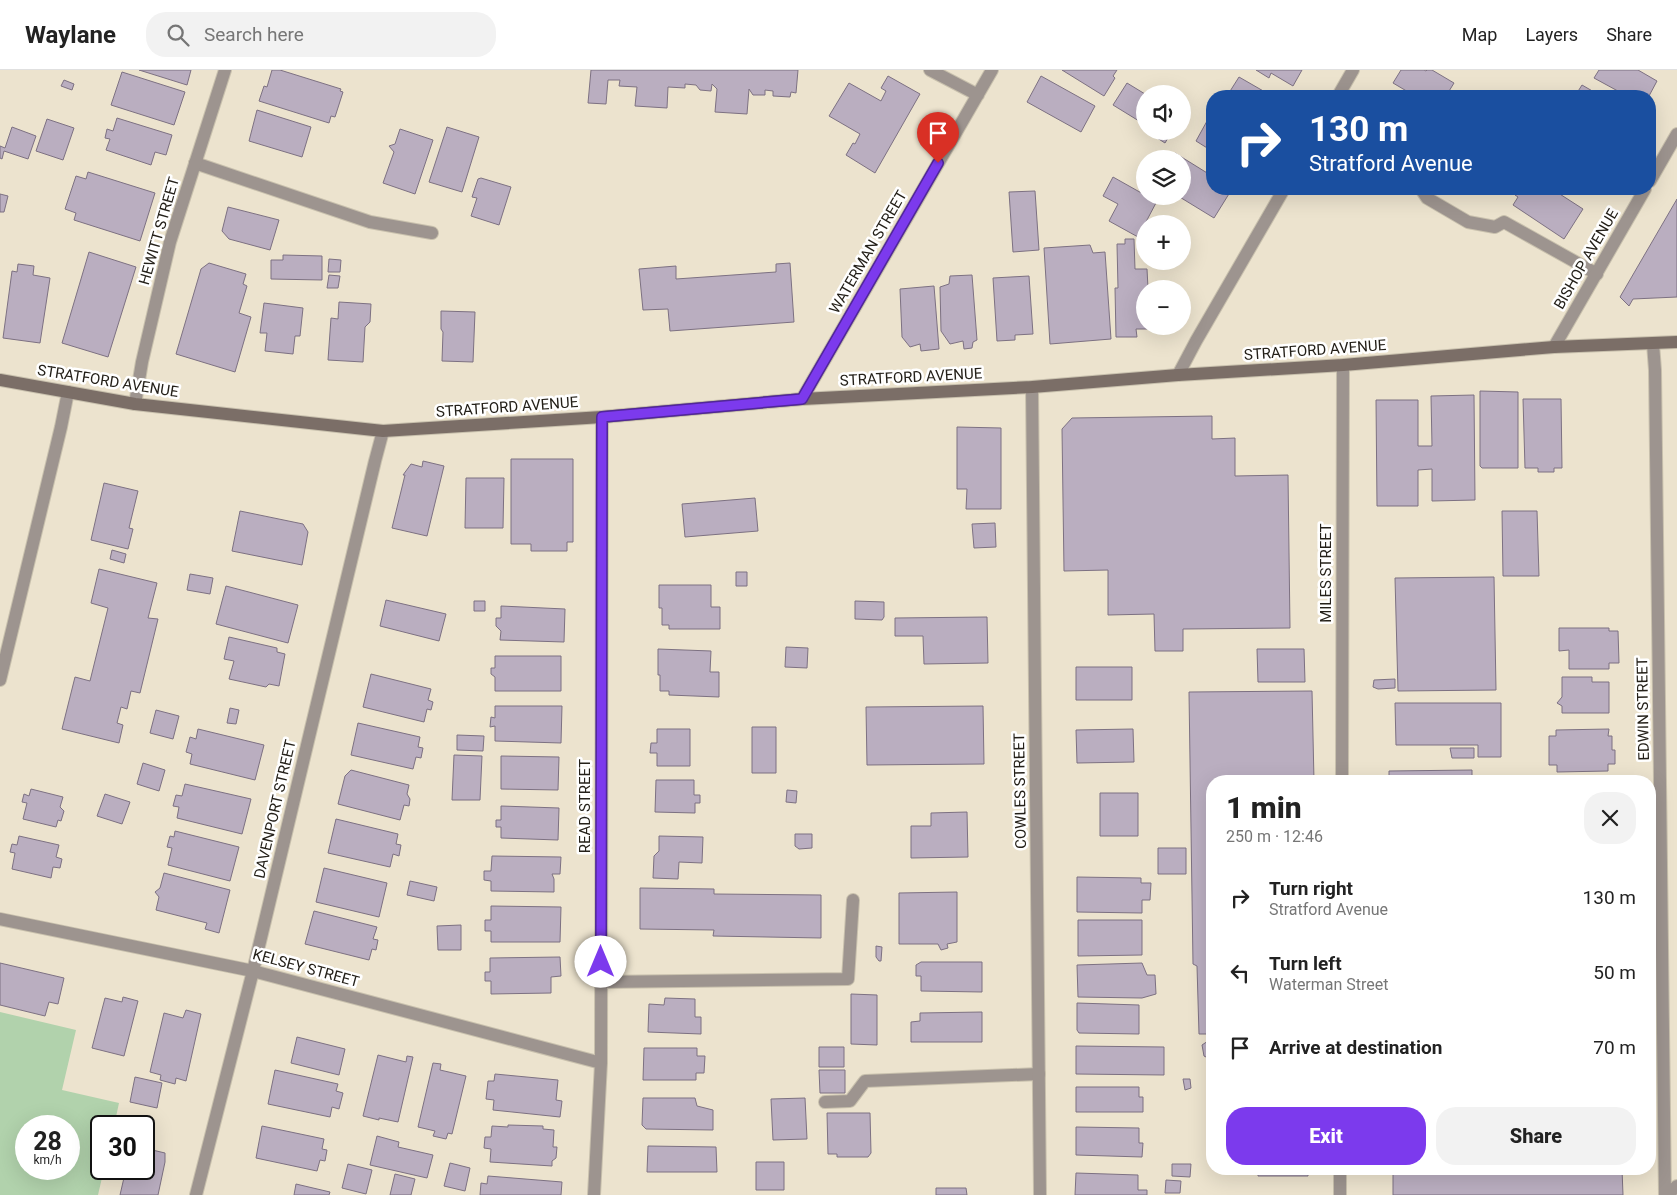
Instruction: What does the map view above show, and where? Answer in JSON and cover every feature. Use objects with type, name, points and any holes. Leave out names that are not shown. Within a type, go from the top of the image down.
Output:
[{"type":"main road","name":"STRATFORD AVENUE","points":[[0,380],[135,404],[383,431],[602,417],[802,399],[1032,387],[1178,375],[1343,365],[1554,347],[1677,342]]},
{"type":"street","name":"HEWITT STREET","points":[[135,404],[142,362],[170,242],[225,70]]},
{"type":"street","points":[[930,70],[978,95]]},
{"type":"street","name":"WATERMAN STREET","points":[[802,399],[992,70]]},
{"type":"street","points":[[1341,90],[1353,70]]},
{"type":"street","points":[[1656,171],[1677,134]]},
{"type":"street","points":[[195,163],[370,222],[432,233]]},
{"type":"street","points":[[1178,375],[1281,195]]},
{"type":"street","points":[[1425,195],[1468,222],[1495,227],[1504,222],[1596,274]]},
{"type":"street","name":"BISHOP AVENUE","points":[[1554,347],[1642,195]]},
{"type":"street","name":"EDWIN STREET","points":[[1653,344],[1655,370],[1666,1195]]},
{"type":"street","name":"MILES STREET","points":[[1342,775],[1343,365]]},
{"type":"street","name":"COWLES STREET","points":[[1032,387],[1040,1195]]},
{"type":"street","points":[[0,680],[68,392]]},
{"type":"street","name":"READ STREET","points":[[594,1195],[600,1063],[601,982],[602,417]]},
{"type":"street","name":"DAVENPORT STREET","points":[[196,1195],[253,970],[372,470],[383,431]]},
{"type":"street","points":[[601,982],[848,979],[853,900]]},
{"type":"street","name":"KELSEY STREET","points":[[0,919],[253,970],[600,1063]]},
{"type":"street","points":[[824,1102],[850,1101],[864,1081],[1039,1074]]},
{"type":"street","points":[[1340,1175],[1340,1195]]},
{"type":"street","points":[[1666,1195],[1677,1186]]},
{"type":"green space","points":[[0,1012],[76,1030],[62,1090],[119,1103],[116,1115],[90,1115],[90,1180],[101,1180],[98,1195],[0,1195]]},
{"type":"building","points":[[139,70],[191,70],[187,85]]},
{"type":"building","points":[[272,70],[280,70],[341,89],[340,91],[343,92],[335,117],[331,116],[329,123],[259,101],[264,86],[267,87]]},
{"type":"building","points":[[591,70],[798,70],[796,93],[791,92],[790,97],[773,96],[773,91],[765,90],[765,95],[753,95],[749,89],[747,114],[715,112],[717,89],[712,84],[711,91],[700,90],[696,85],[685,84],[685,88],[668,87],[667,108],[635,106],[637,87],[619,86],[620,80],[608,80],[606,104],[588,103]]},
{"type":"building","points":[[1062,70],[1117,70],[1113,76],[1115,78],[1104,96]]},
{"type":"building","points":[[1256,70],[1302,70],[1293,86],[1271,73],[1269,78]]},
{"type":"building","points":[[1401,70],[1432,70],[1454,83],[1450,90],[1405,90],[1393,83]]},
{"type":"building","points":[[1599,70],[1638,70],[1657,81],[1652,90],[1616,90],[1594,78]]},
{"type":"building","points":[[122,72],[185,92],[174,125],[111,105]]},
{"type":"building","points":[[888,76],[920,94],[875,173],[846,155],[860,134],[829,116],[849,83],[881,101],[886,91],[881,88]]},
{"type":"building","points":[[1041,76],[1095,106],[1081,132],[1027,102]]},
{"type":"building","points":[[1239,77],[1262,90],[1231,90]]},
{"type":"building","points":[[64,80],[74,84],[72,90],[61,86]]},
{"type":"building","points":[[1127,83],[1136,88],[1136,119],[1113,105]]},
{"type":"building","points":[[1582,85],[1591,90],[1579,90]]},
{"type":"building","points":[[257,110],[311,127],[302,157],[249,141]]},
{"type":"building","points":[[117,118],[172,135],[166,155],[155,152],[151,165],[106,150],[110,139],[105,138],[107,129],[113,131]]},
{"type":"building","points":[[47,119],[74,128],[63,160],[36,151]]},
{"type":"building","points":[[1206,123],[1206,147],[1196,141]]},
{"type":"building","points":[[12,127],[36,136],[28,159],[4,151],[2,159],[0,158],[0,146],[5,148]]},
{"type":"building","points":[[447,127],[479,137],[462,192],[429,182]]},
{"type":"building","points":[[400,129],[433,140],[415,194],[383,183],[394,152],[389,146],[395,144]]},
{"type":"building","points":[[1191,163],[1206,172],[1206,195],[1228,195],[1214,218],[1191,204]]},
{"type":"building","points":[[88,172],[155,193],[140,241],[74,220],[76,213],[65,209],[76,176],[86,179]]},
{"type":"building","points":[[1113,177],[1136,190],[1136,205],[1155,205],[1150,215],[1136,215],[1136,236],[1109,221],[1118,204],[1103,196]]},
{"type":"building","points":[[481,178],[511,187],[499,225],[471,216],[477,198],[472,197],[478,179]]},
{"type":"building","points":[[1035,191],[1039,250],[1013,252],[1009,192]]},
{"type":"building","points":[[0,194],[8,196],[4,212],[0,212]]},
{"type":"building","points":[[1515,195],[1561,195],[1583,209],[1564,239],[1513,205],[1518,197]]},
{"type":"building","points":[[1677,199],[1677,297],[1633,299],[1629,306],[1620,297]]},
{"type":"building","points":[[228,207],[279,220],[270,250],[229,239],[222,231]]},
{"type":"building","points":[[1125,239],[1134,239],[1135,269],[1147,270],[1148,280],[1136,280],[1137,337],[1116,337],[1115,288],[1118,288],[1117,244],[1125,244]]},
{"type":"building","points":[[1090,245],[1093,253],[1105,252],[1111,339],[1050,344],[1044,248]]},
{"type":"building","points":[[89,252],[136,267],[108,357],[62,343]]},
{"type":"building","points":[[283,255],[322,256],[322,280],[271,279],[271,260],[283,260]]},
{"type":"building","points":[[329,259],[341,260],[340,272],[328,272]]},
{"type":"building","points":[[209,263],[246,274],[243,284],[247,286],[239,313],[251,317],[235,372],[176,354],[201,269]]},
{"type":"building","points":[[790,263],[794,322],[670,331],[668,309],[643,310],[639,269],[676,266],[676,279],[776,272],[776,264]]},
{"type":"building","points":[[18,264],[34,266],[33,275],[50,278],[40,343],[3,338],[12,271],[17,272]]},
{"type":"building","points":[[329,275],[340,276],[338,288],[327,288]]},
{"type":"building","points":[[972,275],[977,340],[973,342],[972,348],[964,349],[963,341],[950,344],[941,331],[940,287],[949,284],[950,276]]},
{"type":"building","points":[[1029,276],[1033,334],[1015,335],[1015,340],[997,341],[993,278]]},
{"type":"building","points":[[934,286],[939,349],[921,351],[920,344],[910,347],[902,337],[900,289]]},
{"type":"building","points":[[339,302],[371,304],[370,322],[365,327],[363,362],[328,360],[331,318],[338,319]]},
{"type":"building","points":[[264,303],[303,308],[300,336],[295,336],[293,354],[265,351],[267,333],[260,333]]},
{"type":"building","points":[[441,311],[475,312],[473,362],[442,361],[443,332],[441,329]]},
{"type":"building","points":[[1480,391],[1518,392],[1518,468],[1482,468],[1480,466]]},
{"type":"building","points":[[1474,395],[1475,500],[1432,501],[1432,469],[1418,470],[1418,506],[1377,506],[1376,400],[1418,400],[1418,446],[1432,446],[1431,396]]},
{"type":"building","points":[[1523,399],[1561,399],[1562,468],[1554,468],[1554,472],[1538,472],[1538,468],[1525,468]]},
{"type":"building","points":[[1212,416],[1212,439],[1235,438],[1235,476],[1288,475],[1290,628],[1183,629],[1183,651],[1155,651],[1154,614],[1108,615],[1108,570],[1064,571],[1062,429],[1072,418]]},
{"type":"building","points":[[957,427],[1001,428],[1001,509],[966,509],[967,489],[957,489]]},
{"type":"building","points":[[511,459],[573,459],[573,542],[567,542],[567,551],[531,551],[531,544],[511,544]]},
{"type":"building","points":[[423,461],[444,466],[427,536],[392,528],[405,475],[403,475],[411,464],[422,467]]},
{"type":"building","points":[[466,478],[504,478],[503,528],[465,528]]},
{"type":"building","points":[[104,483],[138,491],[129,528],[133,529],[128,549],[91,540]]},
{"type":"building","points":[[755,498],[758,531],[685,537],[682,504]]},
{"type":"building","points":[[240,511],[303,524],[308,532],[302,565],[232,551]]},
{"type":"building","points":[[1502,511],[1537,511],[1539,576],[1503,576]]},
{"type":"building","points":[[995,523],[996,547],[974,548],[972,524]]},
{"type":"building","points":[[112,550],[126,554],[124,563],[110,559]]},
{"type":"building","points":[[99,569],[157,583],[148,618],[158,619],[140,693],[131,691],[127,709],[121,707],[117,723],[123,725],[119,743],[62,729],[75,677],[90,681],[108,608],[91,603]]},
{"type":"building","points":[[736,572],[747,572],[747,586],[736,586]]},
{"type":"building","points":[[190,574],[213,578],[210,594],[187,590]]},
{"type":"building","points":[[1494,577],[1496,690],[1398,691],[1395,578]]},
{"type":"building","points":[[659,585],[711,585],[711,607],[720,607],[720,629],[669,629],[669,625],[662,625],[662,608],[659,608]]},
{"type":"building","points":[[226,586],[298,605],[288,643],[216,624]]},
{"type":"building","points":[[386,600],[446,614],[439,641],[380,626]]},
{"type":"building","points":[[474,601],[485,601],[485,611],[474,611]]},
{"type":"building","points":[[855,601],[884,602],[884,617],[882,620],[855,619]]},
{"type":"building","points":[[501,606],[565,609],[564,642],[500,640],[501,631],[496,626],[496,618],[501,618]]},
{"type":"building","points":[[987,617],[988,663],[924,664],[923,636],[895,636],[895,618]]},
{"type":"building","points":[[1559,628],[1609,628],[1609,631],[1618,631],[1619,663],[1609,663],[1609,669],[1569,669],[1569,650],[1559,651]]},
{"type":"building","points":[[229,637],[277,648],[277,652],[285,654],[279,686],[269,684],[266,687],[229,679],[234,661],[224,659]]},
{"type":"building","points":[[786,647],[808,648],[807,668],[785,667]]},
{"type":"building","points":[[658,649],[711,651],[710,672],[719,672],[719,697],[669,695],[669,691],[660,691]]},
{"type":"building","points":[[1257,649],[1304,649],[1305,682],[1258,682]]},
{"type":"building","points":[[495,656],[561,656],[561,691],[495,691],[495,677],[491,674],[491,668],[495,668]]},
{"type":"building","points":[[1076,667],[1132,667],[1132,700],[1076,700]]},
{"type":"building","points":[[371,674],[431,689],[428,700],[433,702],[431,710],[427,709],[424,722],[363,707]]},
{"type":"building","points":[[1562,677],[1592,677],[1592,682],[1609,682],[1609,713],[1562,713],[1562,706],[1557,703],[1562,697]]},
{"type":"building","points":[[1395,679],[1395,688],[1378,689],[1373,687],[1374,680]]},
{"type":"building","points":[[1312,691],[1314,775],[1206,775],[1206,1034],[1199,1034],[1197,966],[1193,964],[1189,692]]},
{"type":"building","points":[[1395,703],[1501,703],[1501,757],[1478,757],[1478,745],[1396,745]]},
{"type":"building","points":[[495,706],[562,706],[561,743],[495,741],[495,726],[490,727],[491,717],[495,718]]},
{"type":"building","points":[[983,706],[984,764],[867,765],[866,707]]},
{"type":"building","points":[[230,708],[239,710],[236,724],[227,723]]},
{"type":"building","points":[[156,710],[179,716],[173,739],[150,733]]},
{"type":"building","points":[[358,723],[420,737],[418,747],[423,748],[421,758],[416,757],[413,769],[351,755]]},
{"type":"building","points":[[752,727],[776,727],[776,773],[752,773]]},
{"type":"building","points":[[198,729],[264,745],[255,780],[190,764],[192,754],[186,752],[190,737],[196,739]]},
{"type":"building","points":[[657,729],[690,729],[690,766],[657,766],[657,753],[650,753],[651,743],[657,743]]},
{"type":"building","points":[[1133,729],[1134,762],[1077,763],[1076,730]]},
{"type":"building","points":[[1609,729],[1608,736],[1612,736],[1612,750],[1615,750],[1615,764],[1608,764],[1608,771],[1557,772],[1557,765],[1549,765],[1549,736],[1556,736],[1556,730]]},
{"type":"building","points":[[457,735],[484,736],[483,751],[457,750]]},
{"type":"building","points":[[1450,748],[1474,748],[1474,758],[1452,758]]},
{"type":"building","points":[[454,755],[482,756],[480,800],[452,800]]},
{"type":"building","points":[[501,756],[559,757],[558,790],[501,789]]},
{"type":"building","points":[[143,763],[165,770],[159,791],[137,784]]},
{"type":"building","points":[[351,770],[409,785],[407,794],[410,799],[409,806],[404,805],[400,820],[338,804],[345,776]]},
{"type":"building","points":[[1472,770],[1472,775],[1389,775],[1389,771]]},
{"type":"building","points":[[656,780],[694,780],[694,795],[700,795],[700,803],[695,803],[695,813],[655,812]]},
{"type":"building","points":[[185,784],[251,799],[242,834],[177,818],[179,807],[173,806],[176,795],[182,796]]},
{"type":"building","points":[[31,789],[63,797],[60,807],[64,811],[61,821],[58,820],[56,827],[23,819],[27,803],[22,802],[24,794],[29,796]]},
{"type":"building","points":[[787,790],[797,791],[796,803],[786,802]]},
{"type":"building","points":[[1100,793],[1138,793],[1138,836],[1100,836]]},
{"type":"building","points":[[105,794],[130,802],[122,824],[97,816]]},
{"type":"building","points":[[501,806],[559,808],[558,840],[501,838],[501,827],[496,827],[496,820],[501,820]]},
{"type":"building","points":[[967,812],[968,857],[911,858],[911,826],[931,826],[931,813]]},
{"type":"building","points":[[336,819],[398,834],[396,844],[401,845],[399,856],[393,854],[390,867],[328,853]]},
{"type":"building","points":[[175,831],[239,847],[230,881],[168,865],[172,848],[167,847],[170,836],[174,837]]},
{"type":"building","points":[[795,834],[812,834],[812,848],[799,849],[795,846]]},
{"type":"building","points":[[19,836],[59,845],[56,857],[62,859],[60,868],[53,867],[51,878],[12,869],[15,853],[10,852],[12,844],[17,845]]},
{"type":"building","points":[[659,836],[703,837],[702,863],[679,862],[678,879],[653,878],[654,856],[659,851]]},
{"type":"building","points":[[1158,848],[1186,848],[1186,874],[1158,874]]},
{"type":"building","points":[[492,856],[561,857],[560,874],[552,874],[554,892],[491,891],[491,881],[484,880],[484,871],[491,871]]},
{"type":"building","points":[[324,868],[387,883],[379,917],[316,902]]},
{"type":"building","points":[[164,873],[230,890],[219,933],[205,929],[207,923],[156,910],[159,897],[155,892],[160,888]]},
{"type":"building","points":[[1077,877],[1141,878],[1141,883],[1151,883],[1150,900],[1142,900],[1142,913],[1077,912]]},
{"type":"building","points":[[410,881],[437,887],[434,901],[407,895]]},
{"type":"building","points":[[640,888],[714,889],[714,894],[821,895],[821,938],[713,936],[714,930],[640,929]]},
{"type":"building","points":[[957,892],[957,942],[947,944],[948,948],[941,950],[938,944],[899,944],[899,893]]},
{"type":"building","points":[[491,906],[561,907],[560,942],[491,942],[491,931],[485,931],[485,920],[491,920]]},
{"type":"building","points":[[314,911],[377,927],[373,939],[378,940],[376,950],[372,949],[369,960],[305,944]]},
{"type":"building","points":[[1078,920],[1142,920],[1142,955],[1078,956]]},
{"type":"building","points":[[461,925],[461,950],[438,950],[437,926]]},
{"type":"building","points":[[876,946],[882,947],[881,961],[876,957]]},
{"type":"building","points":[[560,957],[561,976],[551,977],[551,993],[491,994],[491,981],[485,981],[485,972],[490,972],[490,958]]},
{"type":"building","points":[[921,962],[982,962],[982,992],[921,991],[921,976],[916,976],[916,965]]},
{"type":"building","points":[[0,963],[64,978],[58,1004],[49,1002],[45,1016],[0,1005]]},
{"type":"building","points":[[1142,963],[1147,975],[1155,975],[1156,994],[1142,998],[1078,997],[1077,965]]},
{"type":"building","points":[[851,994],[877,995],[877,1045],[851,1044]]},
{"type":"building","points":[[123,997],[138,1001],[124,1056],[92,1048],[105,998],[122,1002]]},
{"type":"building","points":[[665,998],[695,999],[695,1017],[701,1017],[701,1034],[648,1032],[649,1004],[664,1005]]},
{"type":"building","points":[[1077,1003],[1139,1005],[1139,1034],[1079,1033],[1077,1030]]},
{"type":"building","points":[[186,1010],[201,1014],[186,1081],[176,1078],[175,1084],[160,1080],[161,1075],[150,1072],[164,1013],[183,1018]]},
{"type":"building","points":[[982,1012],[982,1042],[911,1042],[911,1022],[920,1021],[920,1013]]},
{"type":"building","points":[[297,1037],[345,1049],[339,1075],[291,1063]]},
{"type":"building","points":[[1206,1042],[1206,1057],[1204,1056],[1202,1045]]},
{"type":"building","points":[[1076,1046],[1164,1047],[1164,1075],[1076,1074]]},
{"type":"building","points":[[819,1047],[844,1047],[844,1067],[819,1067]]},
{"type":"building","points":[[644,1048],[697,1048],[697,1056],[705,1056],[704,1073],[696,1073],[696,1080],[643,1080]]},
{"type":"building","points":[[378,1055],[406,1062],[407,1056],[413,1057],[398,1122],[363,1116]]},
{"type":"building","points":[[433,1063],[441,1064],[440,1070],[466,1076],[452,1134],[448,1133],[446,1139],[433,1136],[435,1131],[418,1127]]},
{"type":"building","points":[[275,1070],[338,1084],[336,1091],[343,1093],[339,1109],[332,1107],[330,1117],[268,1104]]},
{"type":"building","points":[[819,1070],[845,1070],[845,1093],[820,1093]]},
{"type":"building","points":[[495,1074],[558,1080],[556,1100],[562,1101],[560,1117],[493,1110],[494,1100],[486,1099],[488,1081],[494,1081]]},
{"type":"building","points":[[135,1077],[162,1083],[157,1108],[130,1102]]},
{"type":"building","points":[[1183,1079],[1190,1079],[1191,1088],[1185,1090]]},
{"type":"building","points":[[1076,1087],[1139,1087],[1139,1097],[1143,1097],[1143,1112],[1076,1112]]},
{"type":"building","points":[[643,1098],[695,1098],[697,1106],[713,1110],[713,1130],[646,1129],[642,1125]]},
{"type":"building","points":[[805,1098],[807,1139],[773,1140],[771,1099]]},
{"type":"building","points":[[827,1113],[870,1113],[871,1153],[868,1157],[837,1157],[837,1154],[828,1154]]},
{"type":"building","points":[[508,1125],[543,1126],[543,1129],[554,1130],[553,1147],[557,1147],[556,1158],[552,1161],[552,1166],[490,1162],[491,1149],[484,1148],[485,1137],[491,1137],[492,1126],[508,1127]]},
{"type":"building","points":[[262,1126],[324,1139],[322,1149],[327,1150],[325,1161],[320,1160],[317,1171],[256,1158]]},
{"type":"building","points":[[1076,1127],[1139,1128],[1139,1143],[1143,1143],[1142,1157],[1076,1155]]},
{"type":"building","points":[[377,1136],[399,1142],[398,1147],[433,1155],[427,1178],[370,1165]]},
{"type":"building","points":[[648,1146],[716,1147],[717,1172],[647,1172]]},
{"type":"building","points":[[155,1151],[165,1153],[158,1195],[120,1195],[123,1180],[155,1180]]},
{"type":"building","points":[[756,1162],[784,1162],[784,1190],[756,1190]]},
{"type":"building","points":[[450,1163],[470,1168],[465,1191],[444,1186]]},
{"type":"building","points":[[348,1164],[372,1170],[366,1194],[342,1188]]},
{"type":"building","points":[[1172,1164],[1191,1164],[1190,1177],[1172,1176]]},
{"type":"building","points":[[1076,1173],[1138,1175],[1138,1190],[1147,1190],[1147,1195],[1075,1195]]},
{"type":"building","points":[[395,1174],[415,1179],[411,1195],[390,1195]]},
{"type":"building","points":[[1258,1175],[1308,1175],[1308,1176]]},
{"type":"building","points":[[1393,1175],[1622,1175],[1623,1195],[1393,1195]]},
{"type":"building","points":[[488,1176],[562,1182],[561,1195],[480,1195],[481,1183],[487,1184]]},
{"type":"building","points":[[1166,1180],[1181,1181],[1180,1193],[1165,1193]]},
{"type":"building","points":[[296,1184],[330,1192],[329,1195],[294,1195]]},
{"type":"building","points":[[936,1188],[966,1188],[967,1195],[936,1195]]},
{"type":"route","points":[[601,962],[602,417],[802,399],[938,163]]}]
